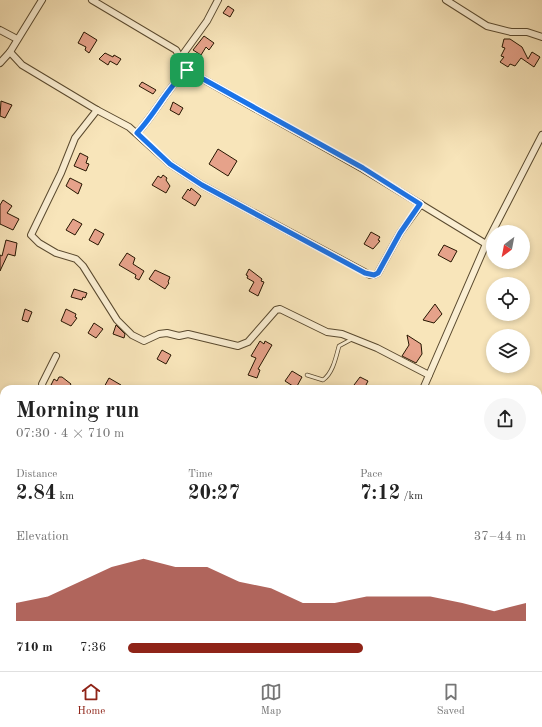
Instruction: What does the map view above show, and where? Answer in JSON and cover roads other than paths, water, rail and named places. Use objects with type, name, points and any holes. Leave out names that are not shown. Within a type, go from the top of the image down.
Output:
[{"type":"street","points":[[0,63],[10,52],[42,0]]},
{"type":"street","points":[[92,0],[176,50],[187,70],[363,168],[486,244],[425,385]]},
{"type":"street","points":[[181,58],[203,27],[218,0]]},
{"type":"street","points":[[446,0],[487,26],[512,32],[527,32],[542,37]]},
{"type":"street","points":[[0,30],[17,39]]},
{"type":"street","points":[[10,52],[22,65],[97,110],[129,127],[170,164],[202,185],[370,275],[378,273],[400,233],[420,204]]},
{"type":"street","points":[[137,133],[153,115],[175,82],[187,70]]},
{"type":"street","points":[[97,110],[75,138],[61,173],[31,235],[39,243],[56,253],[76,259],[83,266],[113,313],[132,335],[144,341],[159,334],[178,336],[188,334],[238,346],[248,342],[276,310],[280,309],[327,332],[342,334],[353,338],[429,374]]},
{"type":"street","points":[[496,225],[542,136]]},
{"type":"street","points":[[42,385],[56,356]]},
{"type":"lane","points":[[308,375],[323,380],[327,377],[339,346],[353,338]]}]
